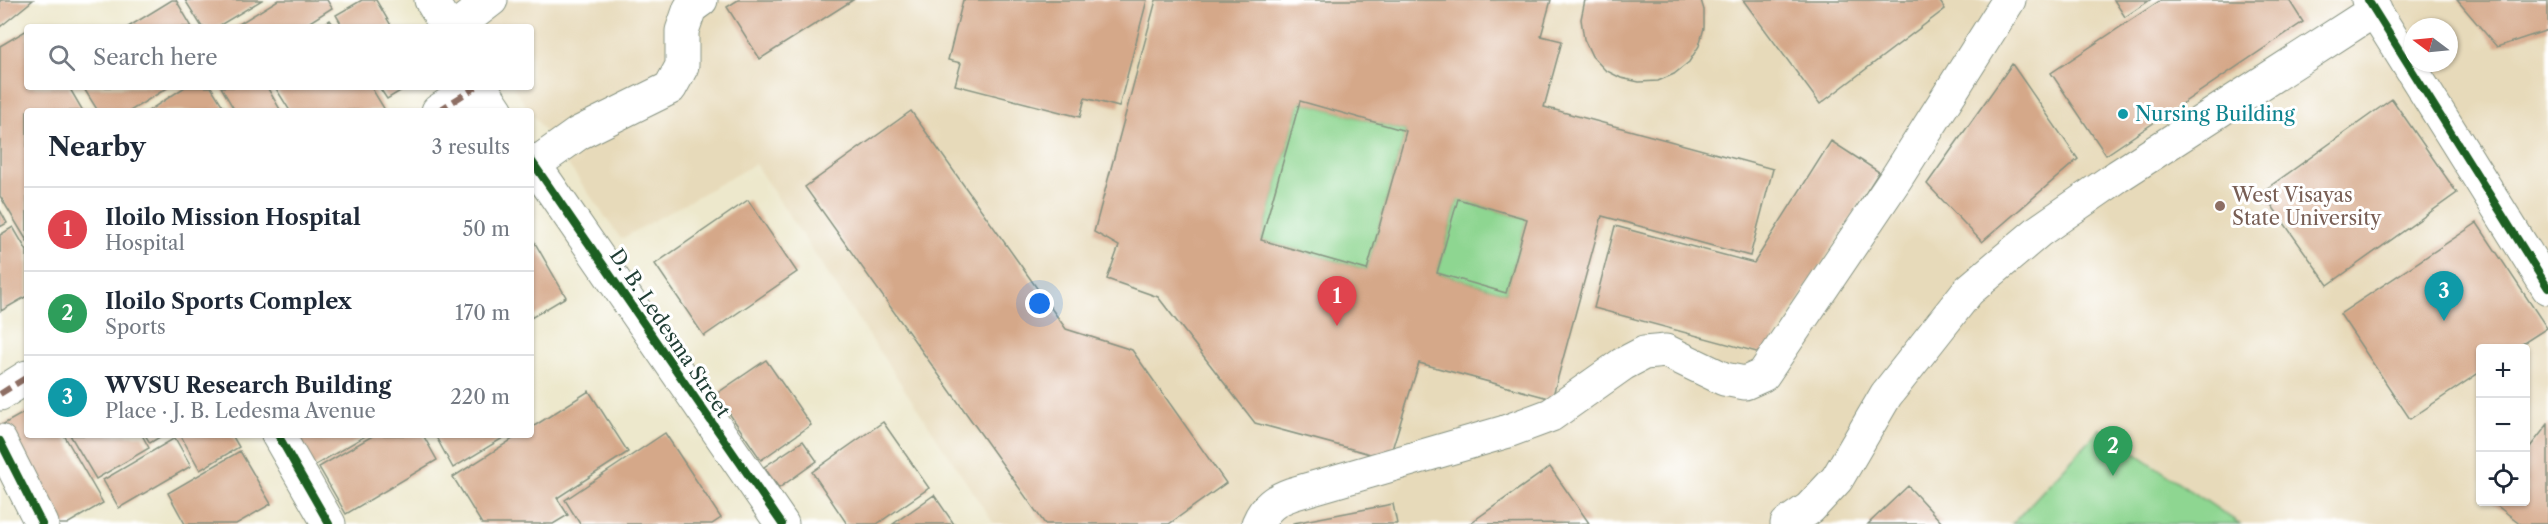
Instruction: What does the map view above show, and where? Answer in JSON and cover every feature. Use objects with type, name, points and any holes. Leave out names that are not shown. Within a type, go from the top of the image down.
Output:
[{"type":"street","points":[[431,0],[445,24]]},
{"type":"street","points":[[460,24],[491,0]]},
{"type":"street","points":[[534,161],[579,133],[670,88],[682,66],[682,31],[690,8],[701,0]]},
{"type":"street","points":[[1258,524],[1262,515],[1275,501],[1292,494],[1505,432],[1551,415],[1623,364],[1644,353],[1666,351],[1724,379],[1744,383],[1763,375],[1897,177],[2010,0]]},
{"type":"street","points":[[1787,524],[1810,508],[1837,479],[1886,395],[1968,291],[2058,217],[2372,5],[2548,288]]},
{"type":"street","points":[[443,108],[474,90]]},
{"type":"street","points":[[481,90],[495,108]]},
{"type":"street","name":"D. B. Ledesma Street","points":[[534,163],[782,524]]},
{"type":"street","points":[[0,394],[24,378]]},
{"type":"street","points":[[280,438],[329,524]]},
{"type":"street","points":[[0,441],[42,524]]},
{"type":"shaded area","points":[[452,0],[2548,0],[2548,524],[2240,524],[2101,429],[2012,524],[994,524],[755,164],[621,239],[534,117],[534,108],[528,108],[515,90],[534,90],[534,24],[468,24]]},
{"type":"green space","points":[[1300,101],[1406,131],[1367,270],[1261,240]]},
{"type":"green space","points":[[1458,199],[1527,219],[1506,293],[1437,273]]},
{"type":"green space","points":[[2100,429],[2240,524],[2012,524]]},
{"type":"building","points":[[0,0],[33,0],[0,27]]},
{"type":"building","points":[[172,0],[176,0],[190,24],[133,24]]},
{"type":"building","points":[[185,0],[262,0],[222,24],[200,24]]},
{"type":"building","points":[[278,0],[327,0],[332,8],[307,24],[239,24]]},
{"type":"building","points":[[362,0],[376,0],[390,24],[341,24],[336,15]]},
{"type":"building","points":[[738,0],[853,0],[760,59],[727,7]]},
{"type":"building","points":[[963,0],[1147,0],[1119,107],[1085,98],[1080,117],[955,85],[961,63],[948,60]]},
{"type":"building","points":[[1156,0],[1551,0],[1541,36],[1562,41],[1544,107],[1773,169],[1750,256],[1602,216],[1552,399],[1419,363],[1389,459],[1255,423],[1158,297],[1107,279],[1119,246],[1094,232]],"holes":[[[1300,101],[1406,131],[1367,270],[1261,240]],[[1458,199],[1527,219],[1506,293],[1437,273]]]},
{"type":"building","points":[[1585,0],[1701,0],[1704,10],[1704,28],[1699,46],[1689,62],[1674,74],[1658,81],[1639,82],[1621,78],[1605,70],[1592,56],[1584,39],[1581,19]]},
{"type":"building","points":[[1743,0],[1939,0],[1945,9],[1820,104]]},
{"type":"building","points":[[2114,0],[2150,0],[2125,17]]},
{"type":"building","name":"Nursing Building","points":[[2161,0],[2289,0],[2303,22],[2106,155],[2051,73]]},
{"type":"building","points":[[2457,0],[2548,0],[2548,30],[2497,47]]},
{"type":"building","points":[[24,32],[24,90],[71,90],[81,108],[24,108],[24,236],[0,196],[0,46]]},
{"type":"building","points":[[2012,64],[2078,159],[1982,242],[1927,184]]},
{"type":"building","points":[[85,90],[164,90],[135,108],[96,108]]},
{"type":"building","points":[[180,90],[213,90],[224,108],[153,108]]},
{"type":"building","points":[[223,90],[269,90],[279,108],[233,108]]},
{"type":"building","points":[[277,90],[373,90],[384,108],[288,108]]},
{"type":"building","points":[[381,90],[402,90],[387,99]]},
{"type":"building","points":[[2392,99],[2457,193],[2328,285],[2262,192]]},
{"type":"building","points":[[911,111],[1066,329],[1132,350],[1226,483],[1169,524],[1045,524],[805,187]]},
{"type":"building","points":[[1831,141],[1879,172],[1764,354],[1594,308],[1615,226],[1754,263]]},
{"type":"building","points":[[748,200],[797,272],[704,336],[655,264]]},
{"type":"building","points":[[0,210],[7,223],[0,227]]},
{"type":"building","points":[[2477,223],[2547,328],[2522,344],[2476,344],[2476,375],[2410,419],[2340,314]]},
{"type":"building","points":[[13,227],[24,246],[24,298],[1,311],[0,235]]},
{"type":"building","points":[[534,241],[566,297],[534,316]]},
{"type":"building","points":[[766,360],[811,425],[761,460],[716,394]]},
{"type":"building","points":[[589,391],[628,452],[557,498],[568,515],[553,524],[482,524],[453,477],[514,438],[534,438],[534,426]]},
{"type":"building","points":[[24,413],[24,438],[66,438],[103,503],[67,524],[56,524],[0,426]]},
{"type":"building","points":[[883,422],[929,488],[877,524],[847,524],[812,472]]},
{"type":"building","points":[[2548,424],[2548,524],[2521,524],[2497,506],[2530,506],[2530,447]]},
{"type":"building","points":[[665,433],[721,518],[712,524],[580,524],[565,500]]},
{"type":"building","points":[[72,438],[144,438],[149,448],[96,479]]},
{"type":"building","points":[[147,438],[158,438],[150,443]]},
{"type":"building","points":[[175,438],[191,466],[119,508],[103,480]]},
{"type":"building","points":[[182,438],[234,438],[239,447],[200,470]]},
{"type":"building","points":[[295,438],[362,438],[307,470]]},
{"type":"building","points":[[369,438],[425,438],[437,460],[346,514],[319,467]]},
{"type":"building","points":[[437,438],[503,438],[453,468]]},
{"type":"building","points":[[803,441],[817,461],[779,488],[764,467]]},
{"type":"building","points":[[240,451],[271,504],[236,524],[185,524],[168,493]]},
{"type":"building","points":[[1550,467],[1589,523],[1469,524]]},
{"type":"building","points":[[1908,486],[1943,524],[1868,524]]},
{"type":"building","points":[[934,495],[954,524],[893,524]]},
{"type":"building","points":[[1393,504],[1397,524],[1293,524],[1293,523]]},
{"type":"marked path","points":[[443,108],[471,90]]},
{"type":"marked path","points":[[0,394],[24,379]]},
{"type":"cycle path","points":[[2368,0],[2548,288]]},
{"type":"cycle path","points":[[534,164],[782,524]]},
{"type":"cycle path","points":[[280,438],[329,524]]},
{"type":"cycle path","points":[[0,441],[42,524]]},
{"type":"place","name":"Nursing Building","points":[[2123,114]]},
{"type":"place","name":"West Visayas State University","points":[[2220,206]]},
{"type":"place","name":"WVSU Research Building","points":[[2444,321]]},
{"type":"place","name":"Iloilo Mission Hospital","points":[[1337,326]]},
{"type":"place","name":"Iloilo Sports Complex","points":[[2113,476]]}]
